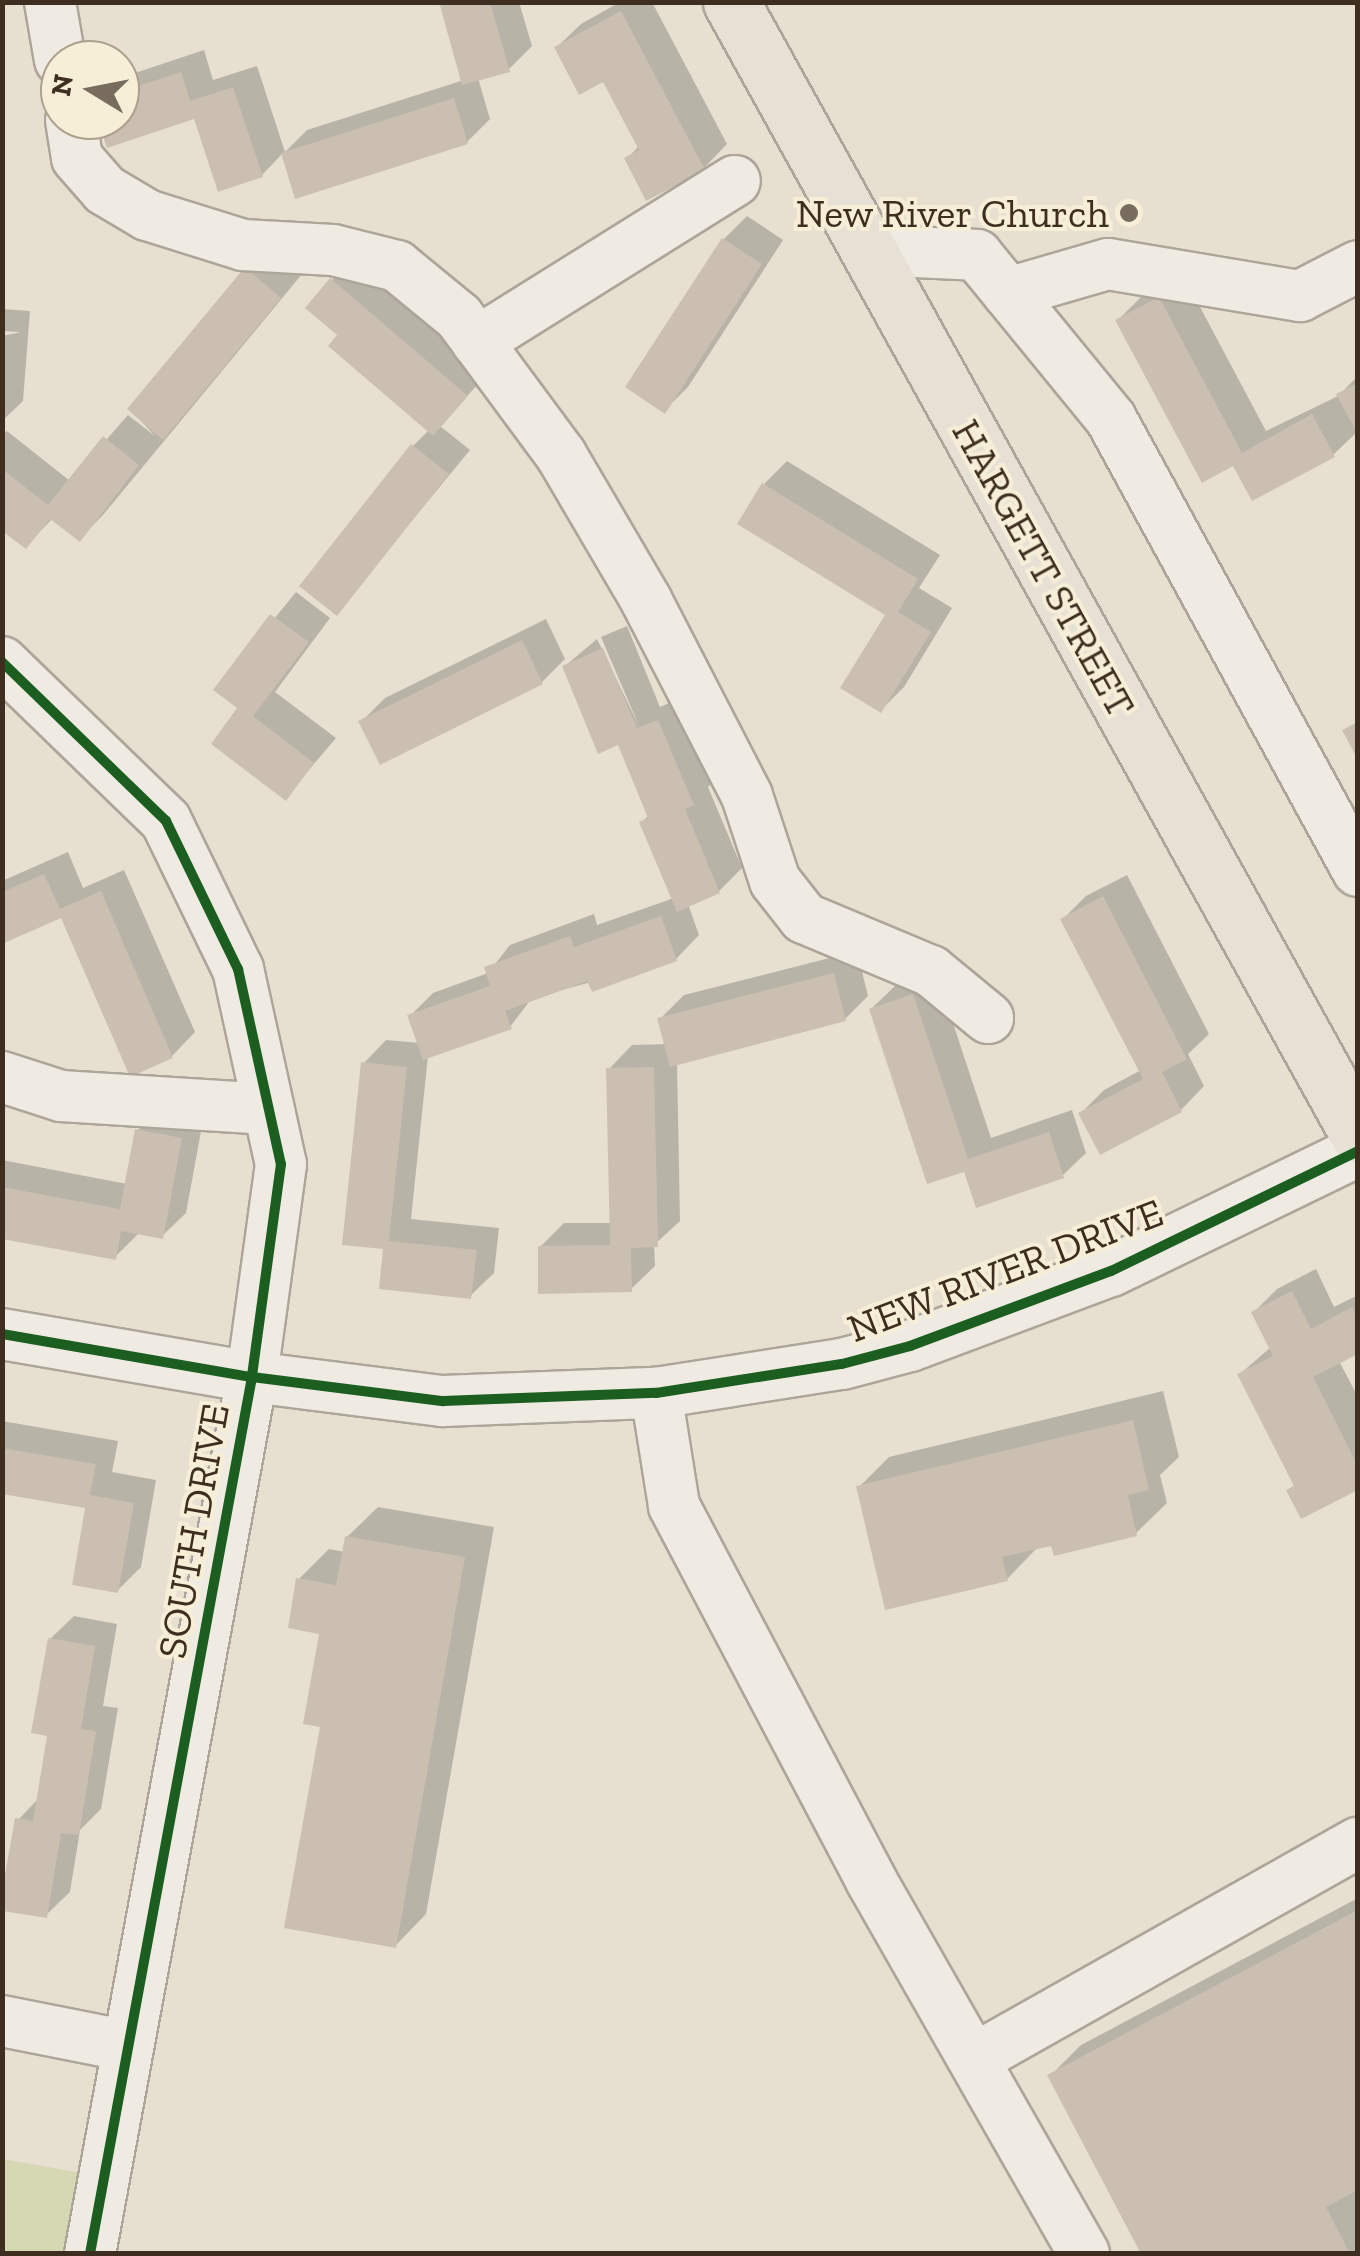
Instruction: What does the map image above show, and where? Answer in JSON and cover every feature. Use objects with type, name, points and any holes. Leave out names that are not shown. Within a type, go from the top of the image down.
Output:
[{"type":"main road","name":"HARGETT STREET","points":[[731,2],[1358,1134]]},
{"type":"street","points":[[50,2],[57,40]]},
{"type":"street","points":[[74,140],[77,158],[105,190],[147,215],[243,245],[333,250],[397,266],[459,317],[560,455],[646,600],[748,796],[775,881],[804,918],[931,970],[988,1018]]},
{"type":"street","points":[[477,342],[735,181]]},
{"type":"street","points":[[868,250],[976,254],[1111,419],[1358,872]]},
{"type":"street","points":[[1008,293],[1108,264],[1300,296],[1358,266]]},
{"type":"street","name":"SOUTH DRIVE","points":[[2,662],[166,821],[238,969],[281,1164],[252,1378],[90,2254]]},
{"type":"street","points":[[2,1077],[61,1096],[269,1109]]},
{"type":"street","name":"NEW RIVER DRIVE","points":[[2,1334],[252,1378],[443,1401],[656,1392],[842,1364],[910,1346],[1111,1271],[1358,1151]]},
{"type":"street","points":[[656,1392],[674,1506],[871,1880],[1084,2254]]},
{"type":"street","points":[[974,2058],[1358,1843]]},
{"type":"street","points":[[2,2021],[128,2046]]},
{"type":"green space","points":[[2,2159],[105,2177],[90,2253],[3,2253]]},
{"type":"building","points":[[439,2],[490,2],[510,72],[462,85]]},
{"type":"building","points":[[621,11],[705,170],[646,201],[624,158],[639,150],[603,82],[579,95],[554,47]]},
{"type":"building","points":[[181,72],[190,101],[233,87],[263,177],[218,192],[194,119],[140,137],[140,85]]},
{"type":"building","points":[[454,98],[468,144],[295,199],[281,153]]},
{"type":"building","points":[[104,140],[131,140],[107,148]]},
{"type":"building","points":[[722,238],[762,264],[665,414],[625,387]]},
{"type":"building","points":[[245,267],[281,298],[163,440],[127,409]]},
{"type":"building","points":[[330,278],[468,396],[433,436],[328,346],[337,335],[305,308]]},
{"type":"building","points":[[1159,297],[1242,453],[1312,414],[1335,457],[1252,501],[1233,466],[1202,483],[1115,320]]},
{"type":"building","points":[[1358,383],[1358,435],[1336,394]]},
{"type":"building","points":[[103,436],[139,465],[80,542],[50,519],[26,549],[2,531],[2,469],[48,505]]},
{"type":"building","points":[[411,444],[449,474],[337,616],[299,586]]},
{"type":"building","points":[[762,483],[918,579],[898,612],[931,632],[881,713],[840,688],[885,615],[737,524]]},
{"type":"building","points":[[270,614],[309,642],[253,716],[314,763],[286,801],[211,744],[237,708],[213,690]]},
{"type":"building","points":[[522,640],[543,684],[380,765],[358,721]]},
{"type":"building","points":[[603,648],[637,728],[658,720],[694,805],[685,809],[720,893],[677,912],[639,822],[648,818],[618,745],[598,754],[562,666]]},
{"type":"building","points":[[1358,722],[1358,760],[1342,730]]},
{"type":"building","points":[[44,874],[60,909],[101,891],[173,1058],[130,1077],[61,918],[2,944],[2,892]]},
{"type":"building","points":[[1103,896],[1187,1059],[1162,1072],[1182,1112],[1100,1155],[1078,1113],[1143,1079],[1060,919]]},
{"type":"building","points":[[661,916],[677,961],[592,992],[587,981],[505,1011],[512,1029],[423,1060],[407,1015],[490,986],[484,967],[570,936],[574,947]]},
{"type":"building","points":[[834,973],[846,1021],[670,1067],[657,1018]]},
{"type":"building","points":[[913,994],[968,1159],[1049,1132],[1064,1178],[976,1208],[964,1172],[927,1184],[869,1009]]},
{"type":"building","points":[[361,1062],[407,1067],[389,1241],[477,1250],[471,1299],[379,1289],[383,1249],[342,1245]]},
{"type":"building","points":[[654,1067],[658,1247],[631,1248],[632,1292],[538,1294],[538,1246],[610,1245],[606,1068]]},
{"type":"building","points":[[135,1129],[182,1138],[163,1239],[121,1231],[116,1260],[2,1239],[2,1187],[120,1209]]},
{"type":"building","points":[[1292,1291],[1311,1329],[1352,1307],[1358,1318],[1358,1354],[1313,1377],[1358,1466],[1358,1490],[1301,1519],[1286,1490],[1294,1486],[1237,1374],[1273,1356],[1251,1312]]},
{"type":"building","points":[[1133,1420],[1149,1490],[1128,1495],[1137,1536],[1054,1556],[1051,1546],[1002,1557],[1008,1581],[885,1610],[856,1486]]},
{"type":"building","points":[[2,1448],[96,1464],[90,1495],[134,1503],[118,1593],[72,1585],[85,1508],[2,1494]]},
{"type":"building","points":[[345,1536],[465,1557],[396,1948],[284,1928],[320,1727],[303,1724],[319,1634],[288,1628],[296,1578],[336,1585]]},
{"type":"building","points":[[48,1638],[95,1646],[81,1729],[96,1731],[79,1835],[61,1833],[47,1918],[2,1911],[2,1892],[15,1818],[33,1821],[47,1736],[31,1733]]},
{"type":"building","points":[[1358,1910],[1358,2190],[1326,2207],[1350,2254],[1141,2254],[1047,2075]]},
{"type":"cycle path","points":[[2,662],[166,821],[238,969],[281,1164],[252,1377],[90,2254]]},
{"type":"cycle path","points":[[2,1334],[252,1377],[443,1401],[656,1393],[842,1364],[910,1346],[1111,1271],[1358,1151]]},
{"type":"place","name":"New River Church","points":[[1129,213]]}]
